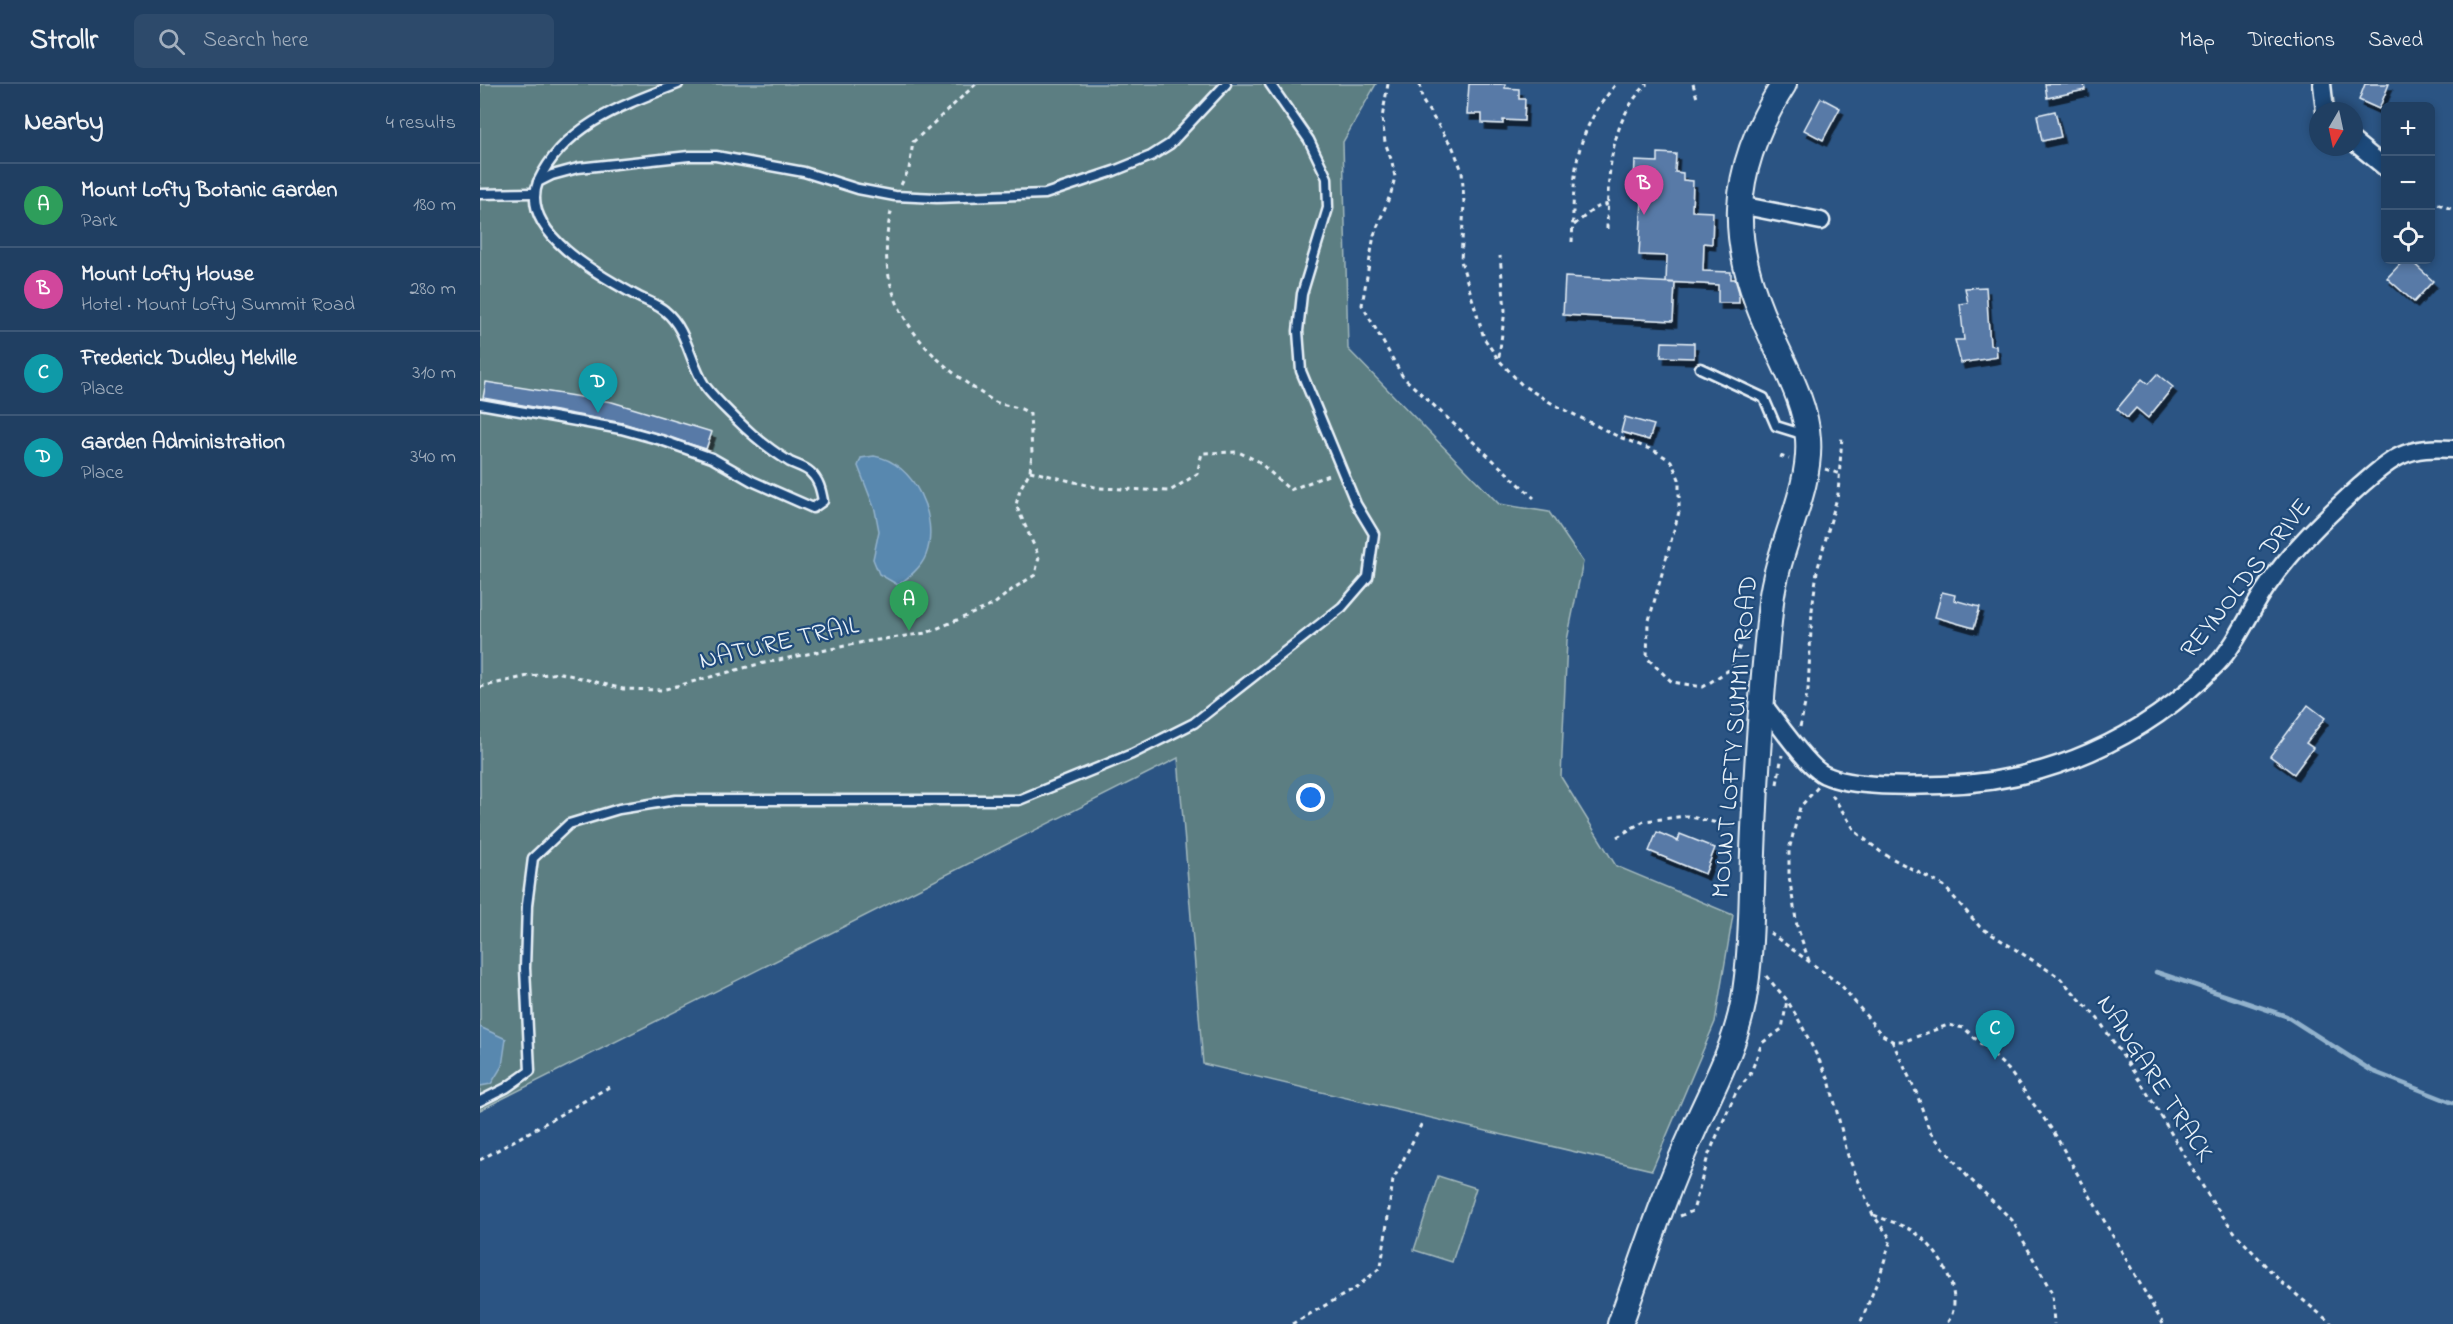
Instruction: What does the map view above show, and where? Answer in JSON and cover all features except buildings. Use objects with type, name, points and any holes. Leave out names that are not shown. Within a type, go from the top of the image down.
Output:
[{"type":"main road","name":"MOUNT LOFTY SUMMIT ROAD","points":[[1620,1324],[1653,1227],[1691,1134],[1733,1044],[1743,1002],[1772,598],[1784,547],[1809,464],[1808,436],[1804,415],[1763,320],[1744,264],[1740,205],[1748,154],[1766,113],[1784,84]]},
{"type":"street","points":[[2322,84],[2324,102]]},
{"type":"street","points":[[2363,150],[2381,165]]},
{"type":"street","points":[[1740,205],[1821,221]]},
{"type":"street","name":"REYNOLDS DRIVE","points":[[1763,704],[1811,763],[1824,775],[1896,786],[1954,785],[2002,781],[2088,755],[2144,724],[2217,664],[2241,634],[2268,585],[2322,520],[2376,473],[2398,457],[2421,448],[2453,448]]},
{"type":"lane","points":[[480,404],[621,429],[661,440],[712,458],[752,481],[813,508],[823,501],[820,485],[810,471],[792,463],[762,443],[705,386],[675,321],[664,309],[594,272],[575,258],[543,223],[536,209],[533,193],[545,167],[557,151],[580,129],[625,104],[678,84]]},
{"type":"lane","points":[[538,182],[552,175],[578,168],[689,156],[716,156],[804,172],[858,189],[895,196],[937,198],[1045,194],[1151,156],[1170,144],[1226,84]]},
{"type":"lane","points":[[480,1101],[506,1088],[530,1071],[525,968],[528,905],[534,858],[569,824],[619,809],[676,800],[1019,801],[1132,754],[1194,723],[1342,607],[1368,577],[1374,534],[1356,504],[1301,371],[1298,331],[1302,294],[1328,208],[1327,178],[1310,140],[1270,84]]},
{"type":"lane","points":[[480,194],[533,193]]},
{"type":"lane","points":[[1700,368],[1764,398],[1776,426],[1808,436]]},
{"type":"path","points":[[895,196],[909,168],[913,142],[976,84]]},
{"type":"path","points":[[1388,84],[1382,118],[1385,142],[1395,177],[1374,235],[1362,305],[1403,377],[1534,498]]},
{"type":"path","points":[[1420,84],[1422,100],[1453,148],[1462,171],[1464,203],[1461,261],[1485,338],[1498,359],[1522,385],[1545,399],[1617,436],[1657,452],[1671,461],[1679,478],[1679,512],[1648,624],[1647,658],[1672,682],[1703,687],[1732,668],[1745,631]]},
{"type":"path","points":[[1572,242],[1578,157],[1585,132],[1601,103],[1616,84]]},
{"type":"path","points":[[1607,229],[1612,146],[1638,93],[1647,84]]},
{"type":"path","points":[[1693,84],[1697,98]]},
{"type":"path","name":"NATURE TRAIL","points":[[480,687],[528,676],[561,674],[623,689],[662,690],[766,662],[864,642],[926,633],[993,605],[1035,575],[1039,557],[1016,505],[1020,489],[1030,471],[1032,453],[1030,414],[1020,406],[1002,406],[944,365],[914,336],[902,315],[890,285],[886,263],[890,216],[895,196]]},
{"type":"path","points":[[2435,202],[2453,210]]},
{"type":"path","points":[[1573,226],[1595,208],[1608,204]]},
{"type":"path","points":[[1498,359],[1505,310],[1500,256]]},
{"type":"path","points":[[1777,786],[1782,755],[1786,748],[1796,745],[1808,690],[1817,571],[1838,494],[1842,436]]},
{"type":"path","points":[[1030,471],[1099,488],[1170,491],[1197,474],[1202,453],[1238,452],[1258,461],[1290,490],[1342,470]]},
{"type":"path","points":[[1780,456],[1791,459]]},
{"type":"path","points":[[1809,961],[1797,926],[1789,876],[1789,850],[1800,807],[1823,781]]},
{"type":"path","name":"NANGARE TRACK","points":[[1828,789],[1856,832],[1882,853],[1944,886],[1980,927],[2059,977],[2098,1019],[2143,1086],[2211,1200],[2236,1234],[2280,1281],[2332,1324]]},
{"type":"path","points":[[1617,837],[1644,821],[1688,816],[1734,828],[1754,827]]},
{"type":"path","points":[[1767,925],[1770,934],[1841,985],[1881,1034],[1892,1041],[1917,1094],[1930,1132],[1967,1176],[2012,1220],[2052,1293],[2054,1324]]},
{"type":"path","points":[[1748,954],[1787,1000],[1801,1024],[1829,1080],[1848,1156],[1872,1215],[1891,1239],[1880,1275],[1860,1324]]},
{"type":"path","points":[[1653,1227],[1693,1211],[1708,1156],[1736,1092],[1750,1075],[1762,1043],[1782,1029],[1787,1000]]},
{"type":"path","points":[[1892,1041],[1905,1041],[1948,1025],[1964,1028],[2008,1069],[2053,1131],[2163,1324]]},
{"type":"path","points":[[480,1160],[609,1087]]},
{"type":"path","points":[[1292,1324],[1356,1288],[1381,1267],[1394,1180],[1423,1121]]},
{"type":"path","points":[[1872,1215],[1918,1234],[1944,1264],[1954,1293],[1951,1319],[1946,1324]]},
{"type":"green space","points":[[480,84],[1376,84],[1343,142],[1348,349],[1499,504],[1549,512],[1583,562],[1567,640],[1561,777],[1616,866],[1733,915],[1715,1022],[1652,1170],[1203,1064],[1178,758],[480,1110]]},
{"type":"green space","points":[[1438,1176],[1476,1188],[1452,1262],[1414,1250]]},
{"type":"water","points":[[874,456],[888,460],[912,480],[926,509],[929,525],[929,540],[924,560],[898,585],[879,574],[873,559],[879,531],[875,510],[858,466],[861,458]]},
{"type":"water","points":[[480,1027],[506,1039],[502,1066],[491,1084],[480,1086]]},
{"type":"waterway","points":[[2156,972],[2286,1016],[2372,1071],[2453,1103]]},
{"type":"place","name":"Mount Lofty House","points":[[1644,215]]},
{"type":"place","name":"Garden Administration","points":[[598,413]]},
{"type":"place","name":"Mount Lofty Botanic Garden","points":[[909,631]]},
{"type":"place","name":"Frederick Dudley Melville","points":[[1995,1060]]}]
